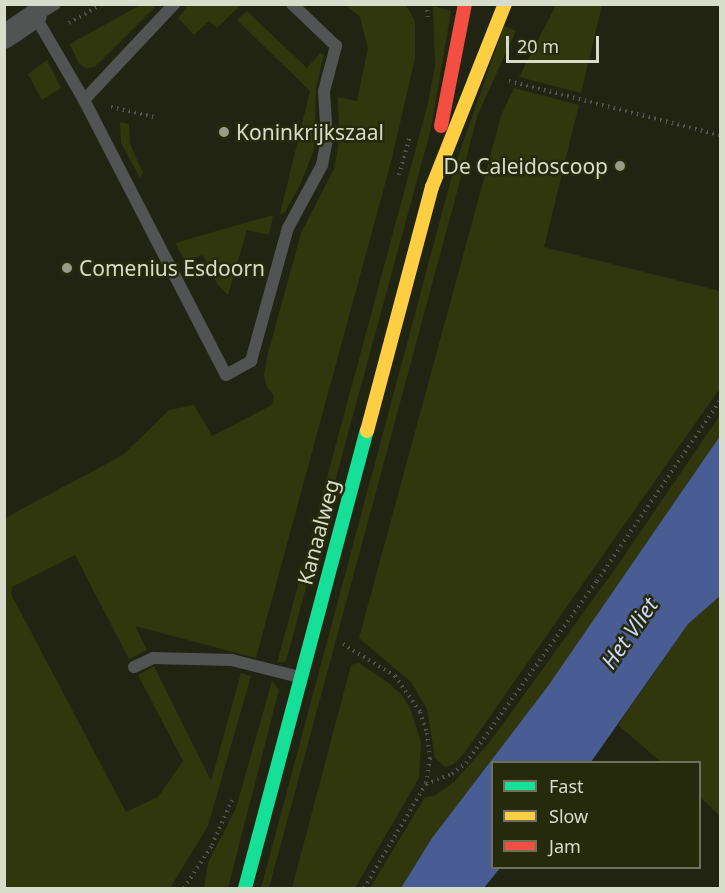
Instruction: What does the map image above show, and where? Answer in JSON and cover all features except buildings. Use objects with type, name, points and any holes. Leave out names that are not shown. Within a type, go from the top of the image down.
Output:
[{"type":"main road","name":"Kanaalweg","points":[[432,187],[443,110],[465,4]]},
{"type":"main road","name":"Kanaalweg","points":[[245,888],[432,187],[505,4]]},
{"type":"street","points":[[4,37],[45,10]]},
{"type":"lane","points":[[84,100],[174,4]]},
{"type":"lane","points":[[45,10],[59,53],[226,375],[251,361],[288,228],[322,165],[327,139],[324,91],[336,46],[292,4]]},
{"type":"lane","points":[[134,667],[153,658],[232,660],[300,678]]},
{"type":"path","points":[[503,79],[720,135]]},
{"type":"path","points":[[84,100],[154,117]]},
{"type":"path","points":[[426,784],[452,774],[466,763],[597,581],[720,401]]},
{"type":"path","points":[[344,644],[395,676],[420,712],[427,733],[430,758],[426,784],[364,888]]},
{"type":"path","points":[[184,888],[208,853],[229,811]]},
{"type":"green space","points":[[142,4],[157,5],[95,67],[86,68],[79,64],[70,44]]},
{"type":"green space","points":[[241,5],[217,28],[209,21],[194,35],[178,18],[187,6]]},
{"type":"green space","points":[[346,5],[406,5],[415,21],[415,58],[392,158],[256,658],[135,626],[147,650],[129,659],[75,555],[12,587],[11,594],[126,812],[158,797],[183,761],[138,675],[154,666],[211,781],[241,673],[251,676],[208,826],[170,888],[5,888],[5,518],[123,455],[169,410],[194,405],[212,436],[272,405],[274,395],[267,387],[264,375],[267,357],[301,233],[334,169],[339,141],[338,97],[357,101],[368,48],[360,17]]},
{"type":"green space","points":[[556,5],[602,5],[581,93],[519,77]]},
{"type":"green space","points":[[433,6],[451,11],[431,129],[286,661],[277,663],[428,103],[435,66]]},
{"type":"green space","points":[[247,11],[307,68],[320,53],[324,54],[316,88],[314,150],[300,185],[285,212],[280,214],[310,91],[237,20]]},
{"type":"green space","points":[[504,26],[516,31],[478,114],[269,888],[261,888],[454,168]]},
{"type":"green space","points":[[47,60],[61,88],[42,100],[28,74]]},
{"type":"green space","points":[[514,88],[579,105],[544,247],[720,291],[720,388],[465,752],[454,764],[445,767],[435,758],[427,709],[411,682],[359,638],[501,116]]},
{"type":"green space","points":[[120,122],[129,124],[130,144],[143,173],[140,178],[121,143]]},
{"type":"green space","points":[[273,215],[269,235],[247,230],[228,295],[218,285],[203,255],[185,261],[175,243]]},
{"type":"green space","points":[[720,415],[720,436],[548,686],[432,838],[401,888],[370,888],[425,797],[434,796],[454,782],[489,743],[620,562]]},
{"type":"green space","points":[[720,596],[720,816],[701,798],[701,761],[660,761],[618,725],[688,624]]},
{"type":"green space","points":[[359,663],[402,695],[411,711],[421,742],[419,778],[355,888],[292,888],[351,665]]},
{"type":"green space","points":[[272,681],[279,690],[228,888],[204,888],[208,863],[236,808]]},
{"type":"water","name":"Het Vliet","points":[[720,436],[720,596],[688,624],[592,761],[491,761],[491,869],[499,869],[484,888],[401,888],[432,838],[548,686]]},
{"type":"traffic: fast","points":[[245,888],[367,431]]},
{"type":"traffic: slow","points":[[367,431],[432,187],[505,4]]},
{"type":"traffic: jam","points":[[441,126],[465,4]]},
{"type":"place","name":"Koninkrijkszaal","points":[[224,132]]},
{"type":"place","name":"De Caleidoscoop","points":[[620,166]]},
{"type":"place","name":"Comenius Esdoorn","points":[[67,268]]}]
